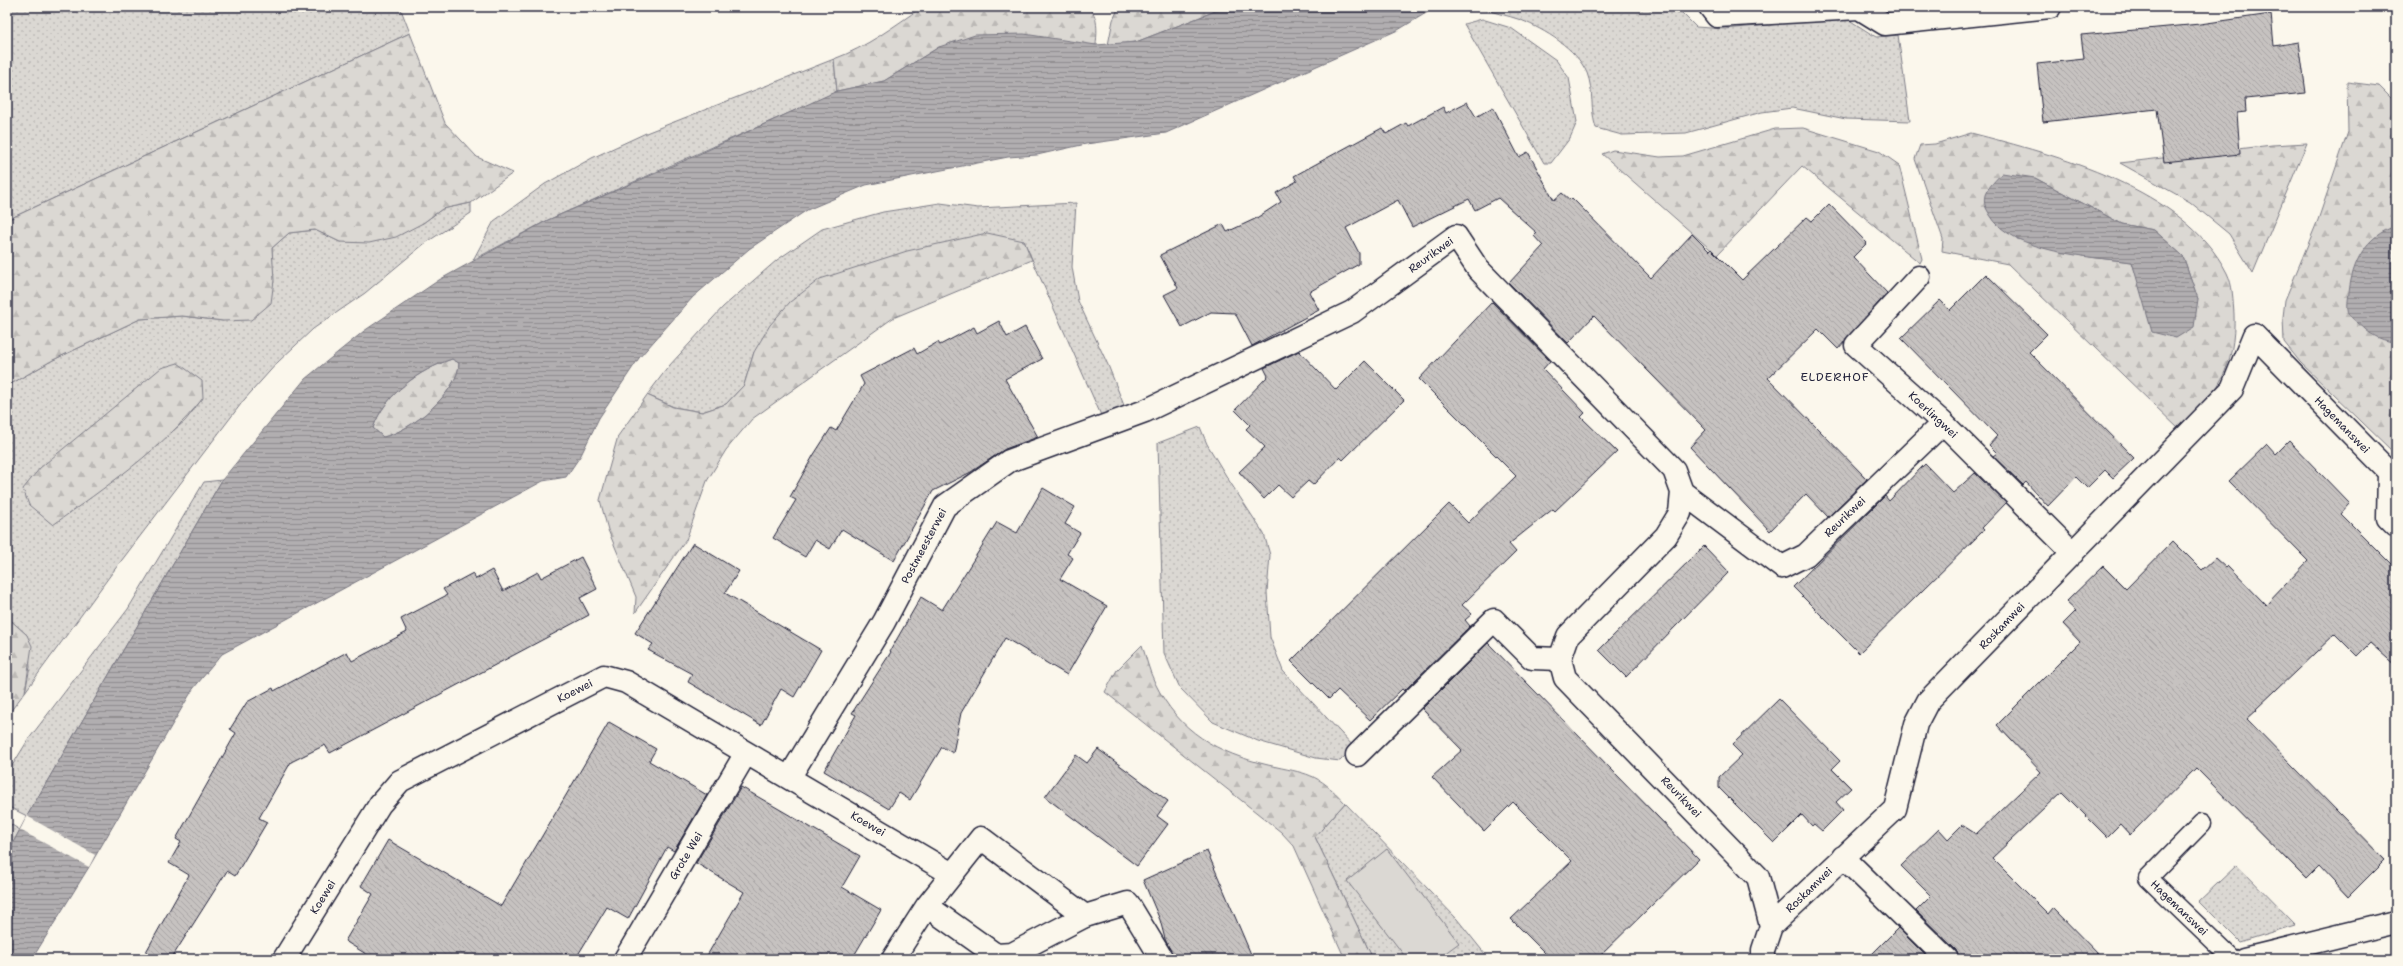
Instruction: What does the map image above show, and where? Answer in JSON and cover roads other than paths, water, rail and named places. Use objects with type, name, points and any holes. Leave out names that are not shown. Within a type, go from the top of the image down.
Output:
[{"type":"street","points":[[1710,7],[1716,16],[1859,8],[1885,24],[2050,7]]},
{"type":"street","name":"Reurikwei","points":[[1145,411],[1352,312],[1456,236],[1478,269],[1674,470],[1682,492],[1680,513],[1666,536],[1568,636],[1560,659],[1565,678],[1758,877],[1771,926]]},
{"type":"street","name":"Koerlingwei","points":[[1919,277],[1856,345],[1943,423],[2073,553]]},
{"type":"street","name":"Hagemanswei","points":[[2254,335],[2389,472],[2388,518],[2396,526]]},
{"type":"street","name":"Roskamwei","points":[[1771,926],[1895,809],[1916,724],[1928,701],[2232,389],[2254,335]]},
{"type":"street","name":"Postmeesterwei","points":[[789,778],[884,622],[945,506],[1009,460],[1145,411]]},
{"type":"street","name":"Reurikwei","points":[[1682,492],[1782,567],[1806,555],[1943,423]]},
{"type":"street","points":[[1357,755],[1494,620],[1532,658],[1560,659]]},
{"type":"street","name":"Koewei","points":[[285,959],[380,804],[400,781],[604,676],[626,682],[952,874]]},
{"type":"street","name":"Grote Wei","points":[[625,959],[746,753]]},
{"type":"street","points":[[893,959],[927,906],[981,838],[1085,916]]},
{"type":"street","points":[[1843,857],[1947,959]]},
{"type":"street","points":[[927,906],[996,954],[1012,954],[1085,916],[1128,903],[1162,959]]},
{"type":"street","points":[[2246,959],[2396,922]]},
{"type":"street","points":[[1760,956],[1771,926]]},
{"type":"lane","name":"Hagemanswei","points":[[2202,823],[2148,878],[2232,959]]},
{"type":"district","name":"ELDERHOF","points":[[1835,377]]}]
